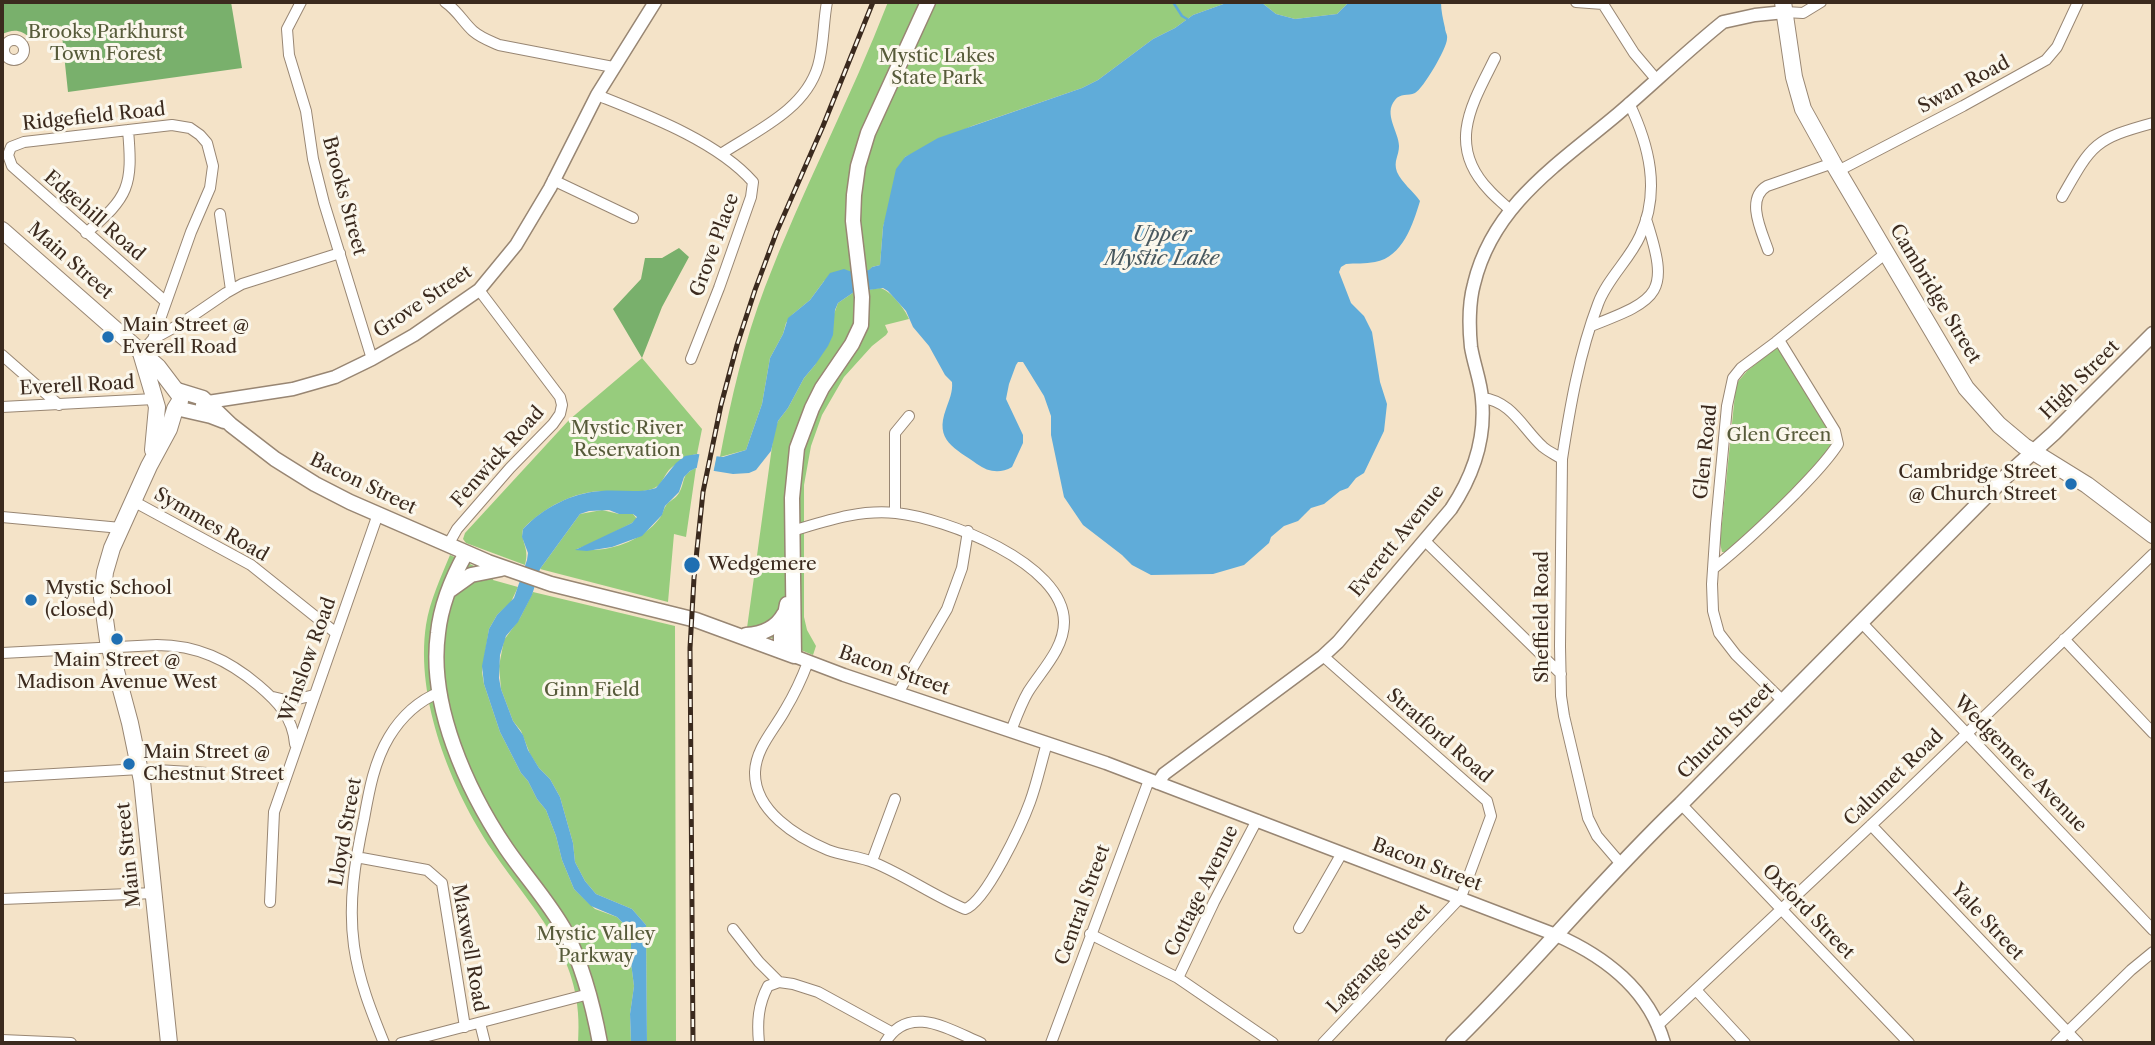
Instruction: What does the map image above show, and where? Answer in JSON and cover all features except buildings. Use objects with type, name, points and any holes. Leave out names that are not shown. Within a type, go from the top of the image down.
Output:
[{"type":"main road","points":[[787,653],[792,582],[793,476],[803,428],[822,388],[858,333],[863,314],[853,208],[858,166],[868,133],[928,2]]},
{"type":"main road","name":"Cambridge Street","points":[[1784,7],[1800,101],[1835,167],[1966,388],[1999,425],[2032,452],[2087,485],[2153,535]]},
{"type":"main road","name":"Main Street","points":[[2,230],[162,371],[176,389]]},
{"type":"main road","name":"High Street","points":[[2032,452],[2153,334]]},
{"type":"main road","name":"Main Street","points":[[141,353],[155,401],[154,442],[149,466]]},
{"type":"main road","points":[[169,385],[176,389],[180,398],[180,409],[165,411],[155,401],[157,389],[169,385]]},
{"type":"main road","name":"Bacon Street","points":[[176,389],[208,402],[231,425],[293,471],[332,493],[466,553],[543,582],[678,615],[787,653]]},
{"type":"main road","name":"Main Street","points":[[169,1043],[140,769],[109,648],[103,610],[103,585],[108,561],[121,528],[149,466],[180,409]]},
{"type":"main road","name":"Bacon Street","points":[[180,409],[216,418],[231,425]]},
{"type":"main road","name":"Church Street","points":[[1452,1043],[1523,973],[1643,840],[2032,452]]},
{"type":"main road","points":[[466,553],[446,594],[437,640],[440,692],[456,751],[476,796],[508,850],[560,922],[576,956],[589,994],[600,1043]]},
{"type":"main road","points":[[446,594],[471,575],[487,570],[509,571]]},
{"type":"main road","points":[[787,653],[781,636],[792,582]]},
{"type":"main road","points":[[741,635],[754,635],[768,630],[778,623],[785,613]]},
{"type":"street","name":"Brooks Street","points":[[301,2],[287,29],[289,55],[306,110],[316,172],[372,359]]},
{"type":"street","points":[[445,2],[485,40],[613,67]]},
{"type":"street","name":"Grove Street","points":[[180,409],[307,386],[335,377],[414,335],[479,290],[516,245],[613,67],[655,2]]},
{"type":"street","points":[[721,155],[785,112],[807,92],[820,57],[827,2]]},
{"type":"street","points":[[1576,2],[1603,4],[1634,53],[1656,79]]},
{"type":"street","points":[[1784,7],[1803,13],[1821,2]]},
{"type":"street","name":"Swan Road","points":[[1769,250],[1756,209],[1758,193],[1767,186],[1835,167],[1963,106],[2046,60],[2057,47],[2078,2]]},
{"type":"street","name":"Everett Avenue","points":[[1153,781],[1323,656],[1338,642],[1451,509],[1463,491],[1475,465],[1481,439],[1482,398],[1471,346],[1473,285],[1485,251],[1509,209],[1555,166],[1723,22],[1784,7]]},
{"type":"street","points":[[1495,58],[1472,104],[1465,131],[1465,143],[1476,173],[1488,190],[1509,209]]},
{"type":"street","name":"Grove Place","points":[[597,95],[664,122],[721,155],[752,180],[753,188],[719,288],[691,359]]},
{"type":"street","points":[[1591,326],[1639,306],[1655,291],[1658,278],[1658,260],[1646,218],[1652,178],[1642,131],[1629,103]]},
{"type":"street","points":[[2063,197],[2089,152],[2099,143],[2114,135],[2153,123]]},
{"type":"street","name":"Ridgefield Road","points":[[8,151],[15,144],[24,142],[162,126],[190,128],[204,139],[212,157],[210,188],[153,339],[141,353]]},
{"type":"street","points":[[86,233],[112,211],[127,186],[131,160],[128,130]]},
{"type":"street","name":"Edgehill Road","points":[[8,151],[12,166],[166,302]]},
{"type":"street","points":[[553,180],[633,218]]},
{"type":"street","points":[[220,214],[231,290]]},
{"type":"street","name":"Sheffield Road","points":[[1622,864],[1597,836],[1588,818],[1568,740],[1561,696],[1562,459],[1575,380],[1599,301],[1640,237],[1646,218]]},
{"type":"street","points":[[153,339],[231,290],[340,253]]},
{"type":"street","name":"Glen Road","points":[[1783,701],[1736,655],[1719,633],[1713,611],[1726,420],[1733,378],[1741,368],[1886,253]]},
{"type":"street","name":"Fenwick Road","points":[[448,545],[457,529],[553,424],[562,405],[560,397],[479,290]]},
{"type":"street","points":[[1714,568],[1745,543],[1828,460],[1838,444],[1835,431],[1779,340]]},
{"type":"street","points":[[2,355],[59,405]]},
{"type":"street","points":[[1482,398],[1497,400],[1525,425],[1543,447],[1562,459]]},
{"type":"street","name":"Everell Road","points":[[2,407],[155,401]]},
{"type":"street","points":[[895,513],[895,433],[909,416]]},
{"type":"street","name":"Symmes Road","points":[[133,501],[250,565],[336,632]]},
{"type":"street","points":[[792,531],[835,518],[865,513],[895,513],[936,520],[968,531],[1006,552],[1044,580],[1053,590],[1064,614],[1062,637],[1056,651],[1026,695],[1011,731]]},
{"type":"street","name":"Winslow Road","points":[[270,902],[273,817],[295,747],[378,514]]},
{"type":"street","points":[[2,517],[121,528]]},
{"type":"street","points":[[898,693],[947,609],[962,568],[968,531]]},
{"type":"street","points":[[1424,540],[1561,674]]},
{"type":"street","name":"Calumet Road","points":[[1657,1026],[2153,554]]},
{"type":"street","name":"Wedgemere Avenue","points":[[1861,622],[2153,930]]},
{"type":"street","points":[[2064,639],[2153,733]]},
{"type":"street","points":[[2,653],[164,645],[198,650],[234,666],[273,697],[290,723],[295,747]]},
{"type":"street","name":"Bacon Street","points":[[787,653],[1153,781],[1556,935],[1594,954],[1614,968],[1632,986],[1651,1013],[1664,1043]]},
{"type":"street","name":"Stratford Road","points":[[1323,656],[1487,801],[1491,816],[1461,897]]},
{"type":"street","points":[[808,662],[789,703],[761,751],[755,772],[756,784],[763,801],[798,834],[830,850],[872,861],[961,908],[972,906],[991,880],[1016,836],[1030,802],[1047,743]]},
{"type":"street","name":"Lloyd Street","points":[[384,1043],[366,998],[354,948],[352,905],[356,857],[374,774],[386,742],[411,710],[440,692]]},
{"type":"street","points":[[273,697],[290,701],[314,695]]},
{"type":"street","points":[[2,777],[140,769],[206,774]]},
{"type":"street","name":"Central Street","points":[[1051,1043],[1090,934],[1153,781]]},
{"type":"street","points":[[872,861],[895,799]]},
{"type":"street","name":"Oxford Street","points":[[1681,804],[1909,1043]]},
{"type":"street","name":"Cottage Avenue","points":[[1178,978],[1256,820]]},
{"type":"street","name":"Yale Street","points":[[1871,825],[2078,1043]]},
{"type":"street","points":[[1299,928],[1342,853]]},
{"type":"street","name":"Maxwell Road","points":[[356,857],[428,870],[442,884],[465,1027]]},
{"type":"street","points":[[2,899],[155,893]]},
{"type":"street","name":"Lagrange Street","points":[[1323,1043],[1461,897]]},
{"type":"street","points":[[733,929],[779,982]]},
{"type":"street","points":[[1090,934],[1178,978],[1273,1043]]},
{"type":"street","points":[[2056,1043],[2153,952]]},
{"type":"street","points":[[759,1043],[757,1020],[762,998],[768,986],[779,982],[818,992],[891,1032]]},
{"type":"street","points":[[1696,990],[1745,1043]]},
{"type":"street","points":[[401,1043],[589,994]]},
{"type":"street","points":[[885,1043],[891,1032],[904,1024],[920,1020],[981,1043]]},
{"type":"street","points":[[480,1023],[485,1043]]},
{"type":"street","points":[[2,1040],[71,1043]]},
{"type":"green space","name":"Brooks Parkhurst Town Forest","points":[[2,2],[231,2],[242,68],[68,92],[61,26],[30,38],[17,31],[2,34]]},
{"type":"green space","name":"Mystic Lakes State Park","points":[[888,2],[1229,2],[1193,15],[1153,39],[1098,80],[1082,88],[972,126],[905,157],[883,227],[880,265],[824,281],[810,300],[793,314],[770,358],[762,404],[746,450],[720,457],[739,371],[765,287]]},
{"type":"green space","points":[[1261,2],[1349,2],[1337,14],[1295,19],[1276,14]]},
{"type":"green space","points":[[679,248],[689,257],[662,307],[642,358],[613,309],[641,279],[645,258],[662,258]]},
{"type":"green space","points":[[880,288],[897,300],[909,319],[885,325],[888,332],[886,335],[872,346],[844,377],[822,415],[811,446],[804,485],[804,617],[807,630],[816,646],[813,655],[747,628],[774,432],[804,378],[815,365],[838,303],[854,292]]},
{"type":"green space","name":"Glen Green","points":[[1780,348],[1831,432],[1834,445],[1728,552],[1722,552],[1720,543],[1736,384],[1747,371]]},
{"type":"green space","name":"Mystic River Reservation","points":[[642,358],[702,429],[697,454],[675,465],[655,488],[634,492],[604,491],[582,494],[570,497],[540,514],[523,529],[525,565],[466,543],[463,539],[465,533],[569,420]]},
{"type":"green space","points":[[696,468],[686,537],[674,534],[668,602],[540,569],[580,514],[602,510],[633,514],[637,519],[577,549],[611,548],[643,534],[659,519],[667,504],[679,493],[685,476]]},
{"type":"green space","name":"Mystic Valley Parkway","points":[[450,555],[494,575],[493,580],[518,587],[511,602],[497,615],[489,629],[482,672],[484,684],[500,732],[521,773],[546,810],[574,889],[595,909],[617,917],[628,928],[634,986],[630,1014],[631,1043],[578,1043],[578,1013],[574,986],[565,961],[540,917],[477,826],[450,772],[431,713],[424,653],[430,607]]},
{"type":"green space","name":"Ginn Field","points":[[533,592],[675,626],[676,1043],[647,1043],[646,925],[632,909],[596,894],[585,881],[575,862],[573,843],[560,797],[530,754],[501,689],[499,666],[504,640],[520,618]]},
{"type":"water","name":"Upper Mystic Lake","points":[[1229,2],[1261,2],[1276,14],[1295,19],[1337,14],[1349,2],[1441,2],[1447,38],[1443,51],[1419,90],[1397,98],[1391,111],[1399,146],[1397,172],[1420,201],[1414,220],[1400,247],[1393,254],[1375,262],[1346,264],[1339,272],[1351,303],[1364,316],[1372,332],[1380,382],[1387,404],[1384,431],[1364,473],[1324,504],[1311,508],[1298,521],[1284,526],[1244,565],[1213,574],[1151,575],[1132,565],[1083,525],[1064,497],[1051,435],[1051,416],[1044,396],[1023,362],[1016,365],[1006,399],[1023,435],[1023,443],[1012,467],[1003,471],[990,470],[981,467],[954,448],[945,436],[943,420],[952,382],[913,327],[906,311],[888,291],[883,288],[854,292],[838,303],[833,335],[828,346],[804,378],[778,421],[771,451],[756,470],[733,474],[696,468],[690,471],[684,477],[679,492],[642,536],[612,547],[575,550],[632,523],[637,517],[609,510],[580,514],[540,569],[532,595],[518,622],[506,636],[500,655],[501,689],[513,721],[539,768],[550,779],[560,797],[573,843],[575,862],[585,881],[596,894],[632,909],[646,925],[647,1043],[631,1043],[630,1014],[634,986],[628,928],[617,917],[591,906],[574,889],[546,810],[521,773],[500,732],[484,684],[482,666],[489,629],[497,615],[514,598],[527,560],[523,529],[539,514],[568,498],[590,492],[642,491],[656,488],[685,456],[697,454],[723,457],[746,450],[762,404],[770,358],[788,318],[810,300],[830,273],[844,269],[852,272],[869,270],[880,265],[883,227],[896,169],[905,157],[938,138],[1082,88],[1098,80],[1153,39],[1193,15]]},
{"type":"pier","points":[[700,451],[717,454],[713,474],[696,472]]},
{"type":"waterway","points":[[1173,2],[1187,19]]},
{"type":"railway","points":[[693,1043],[690,648],[703,492],[721,405],[755,290],[873,2]]},
{"type":"place","name":"Main Street @ Everell Road","points":[[108,337]]},
{"type":"place","name":"Cambridge Street @ Church Street","points":[[2071,484]]},
{"type":"place","name":"Wedgemere","points":[[692,565]]},
{"type":"place","name":"Mystic School (closed)","points":[[31,600]]},
{"type":"place","name":"Main Street @ Madison Avenue West","points":[[117,639]]},
{"type":"place","name":"Main Street @ Chestnut Street","points":[[129,764]]}]
